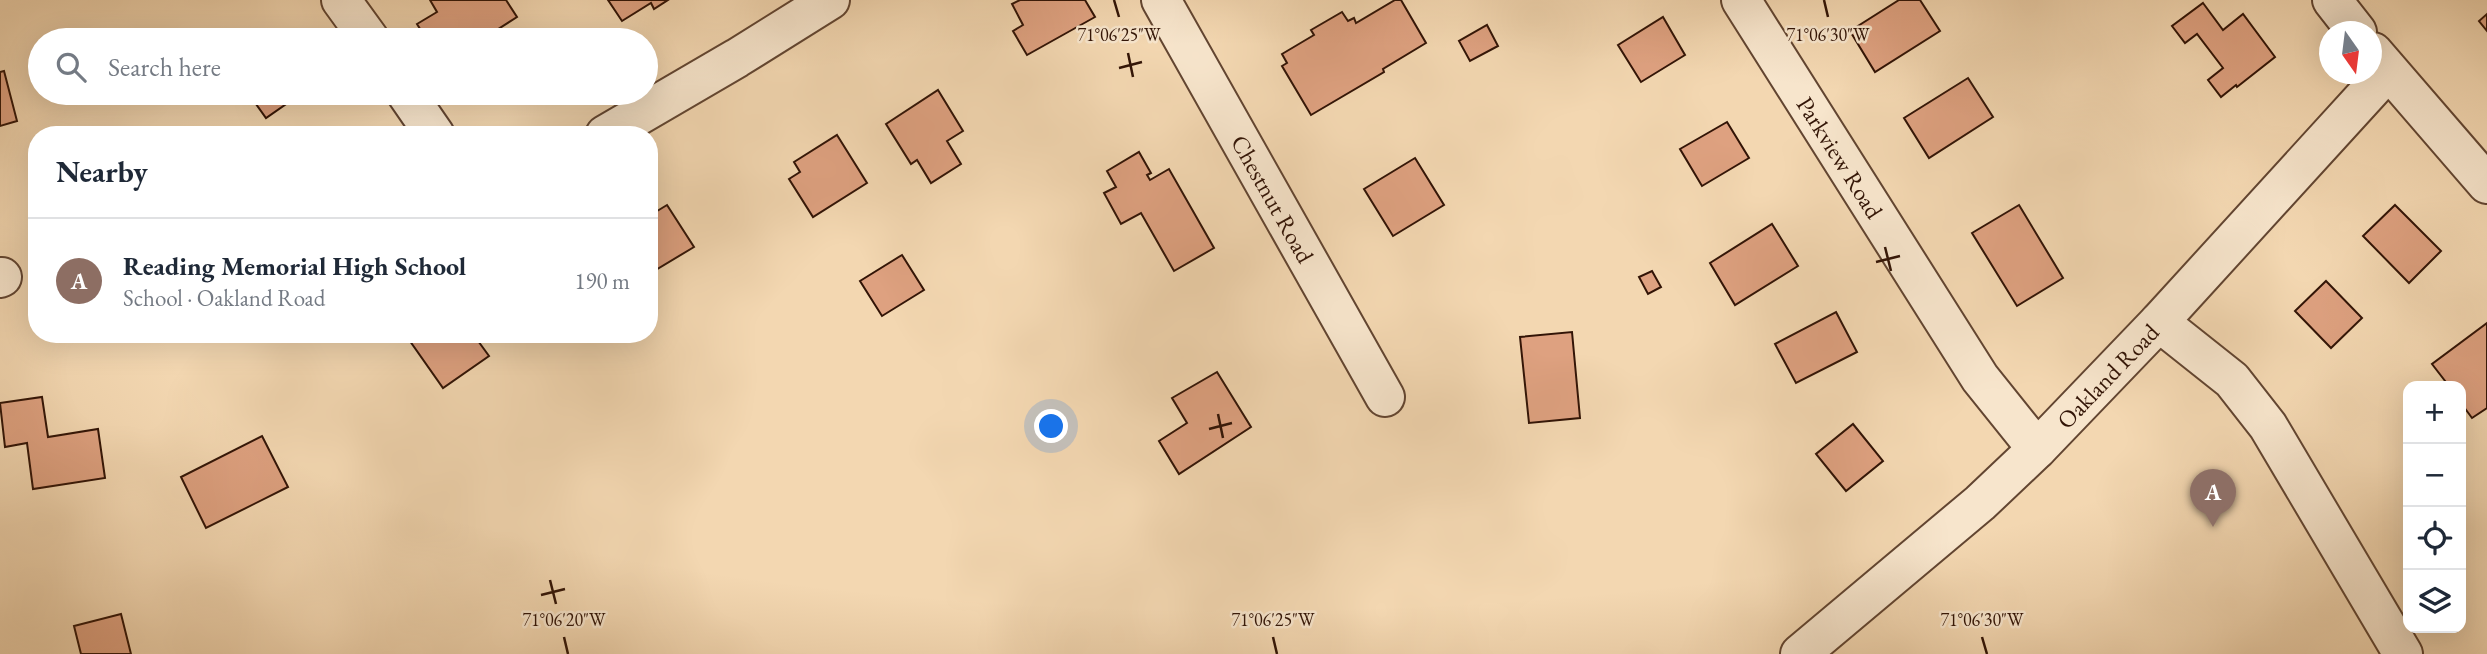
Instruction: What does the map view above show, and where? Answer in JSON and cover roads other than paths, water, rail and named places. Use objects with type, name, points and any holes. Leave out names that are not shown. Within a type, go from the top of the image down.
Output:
[{"type":"street","points":[[341,0],[361,28]]},
{"type":"street","points":[[658,104],[830,0]]},
{"type":"street","name":"Chestnut Road","points":[[1161,0],[1385,397]]},
{"type":"street","name":"Parkview Road","points":[[1741,0],[1980,377],[2038,449]]},
{"type":"street","points":[[2332,0],[2348,21]]},
{"type":"street","points":[[2382,64],[2487,184]]},
{"type":"street","name":"Oakland Road","points":[[1800,654],[1980,502],[2038,449],[2158,322],[2360,84]]},
{"type":"street","points":[[414,105],[429,126]]},
{"type":"street","points":[[620,126],[656,105]]},
{"type":"street","points":[[2158,322],[2232,380],[2268,426],[2403,654]]},
{"type":"place","name":"Reading Memorial High School","points":[[2213,527]]}]
